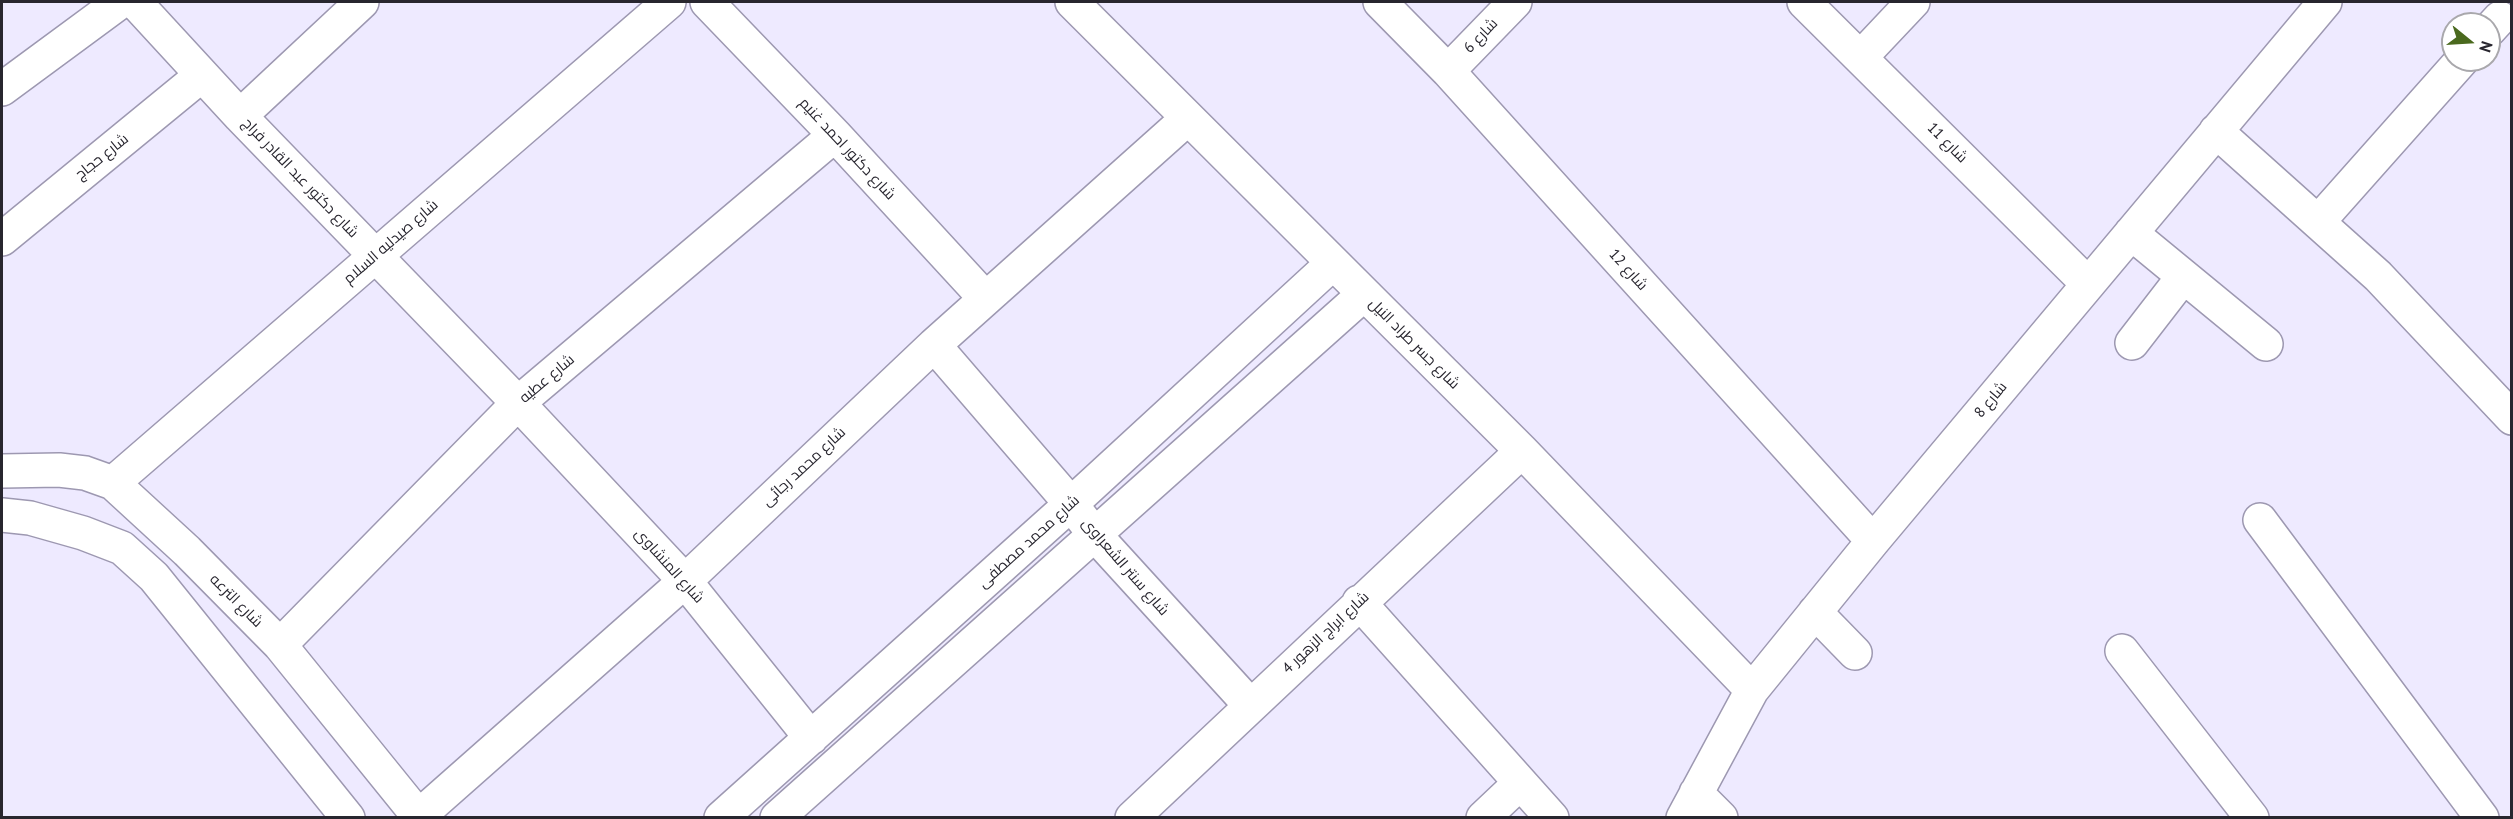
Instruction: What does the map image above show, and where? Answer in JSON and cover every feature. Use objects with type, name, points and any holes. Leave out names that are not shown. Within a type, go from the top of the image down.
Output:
[{"type":"street","points":[[2,89],[120,2]]},
{"type":"street","name":"شارع دكتور عبد القادر فراج","points":[[135,2],[240,116],[518,403]]},
{"type":"street","points":[[240,116],[362,2]]},
{"type":"street","name":"شارع صيدليه السلام","points":[[113,483],[669,2]]},
{"type":"street","name":"شارع دكتور احمد غنيم","points":[[707,2],[835,135],[985,298]]},
{"type":"street","name":"شارع جسر طراد النيل","points":[[1072,2],[1521,451],[1752,690]]},
{"type":"street","name":"شارع 12","points":[[1380,2],[1448,71],[1873,541]]},
{"type":"street","name":"شارع 6","points":[[1448,71],[1515,2]]},
{"type":"street","name":"شارع 11","points":[[1804,2],[2088,284]]},
{"type":"street","points":[[1861,57],[1913,2]]},
{"type":"street","name":"شارع 8","points":[[1690,805],[1752,690],[1873,541],[2325,2]]},
{"type":"street","points":[[2318,222],[2451,72]]},
{"type":"street","name":"شارع حجاج","points":[[2,239],[202,75]]},
{"type":"street","name":"شارع محمد رجائى","points":[[420,817],[685,581],[985,298],[1188,118]]},
{"type":"street","points":[[2217,131],[2378,276],[2511,418]]},
{"type":"street","name":"شارع عطيه","points":[[280,645],[518,403],[835,135]]},
{"type":"street","points":[[2131,233],[2266,344]]},
{"type":"street","name":"شارع محمد مصطفى","points":[[721,818],[1071,504],[1333,263]]},
{"type":"street","points":[[2132,343],[2183,277]]},
{"type":"street","points":[[777,818],[1363,295]]},
{"type":"street","name":"شارع سنتر الشعراوى","points":[[934,345],[1095,535],[1250,705]]},
{"type":"street","name":"شارع المنشاوى","points":[[518,403],[685,581],[812,738]]},
{"type":"street","name":"شارع ابراج الزهور 4","points":[[1132,818],[1521,451]]},
{"type":"street","name":"شارع الترعه","points":[[2,471],[59,470],[85,473],[113,483],[187,551],[280,645],[420,817]]},
{"type":"street","points":[[2,515],[30,518],[83,533],[122,548],[154,577],[348,818]]},
{"type":"street","points":[[2260,520],[2482,818]]},
{"type":"street","points":[[1359,602],[1552,818]]},
{"type":"street","points":[[1815,612],[1856,653]]},
{"type":"street","points":[[2122,651],[2252,818]]},
{"type":"street","points":[[1483,818],[1520,783]]},
{"type":"street","points":[[1690,805],[1721,818]]}]
